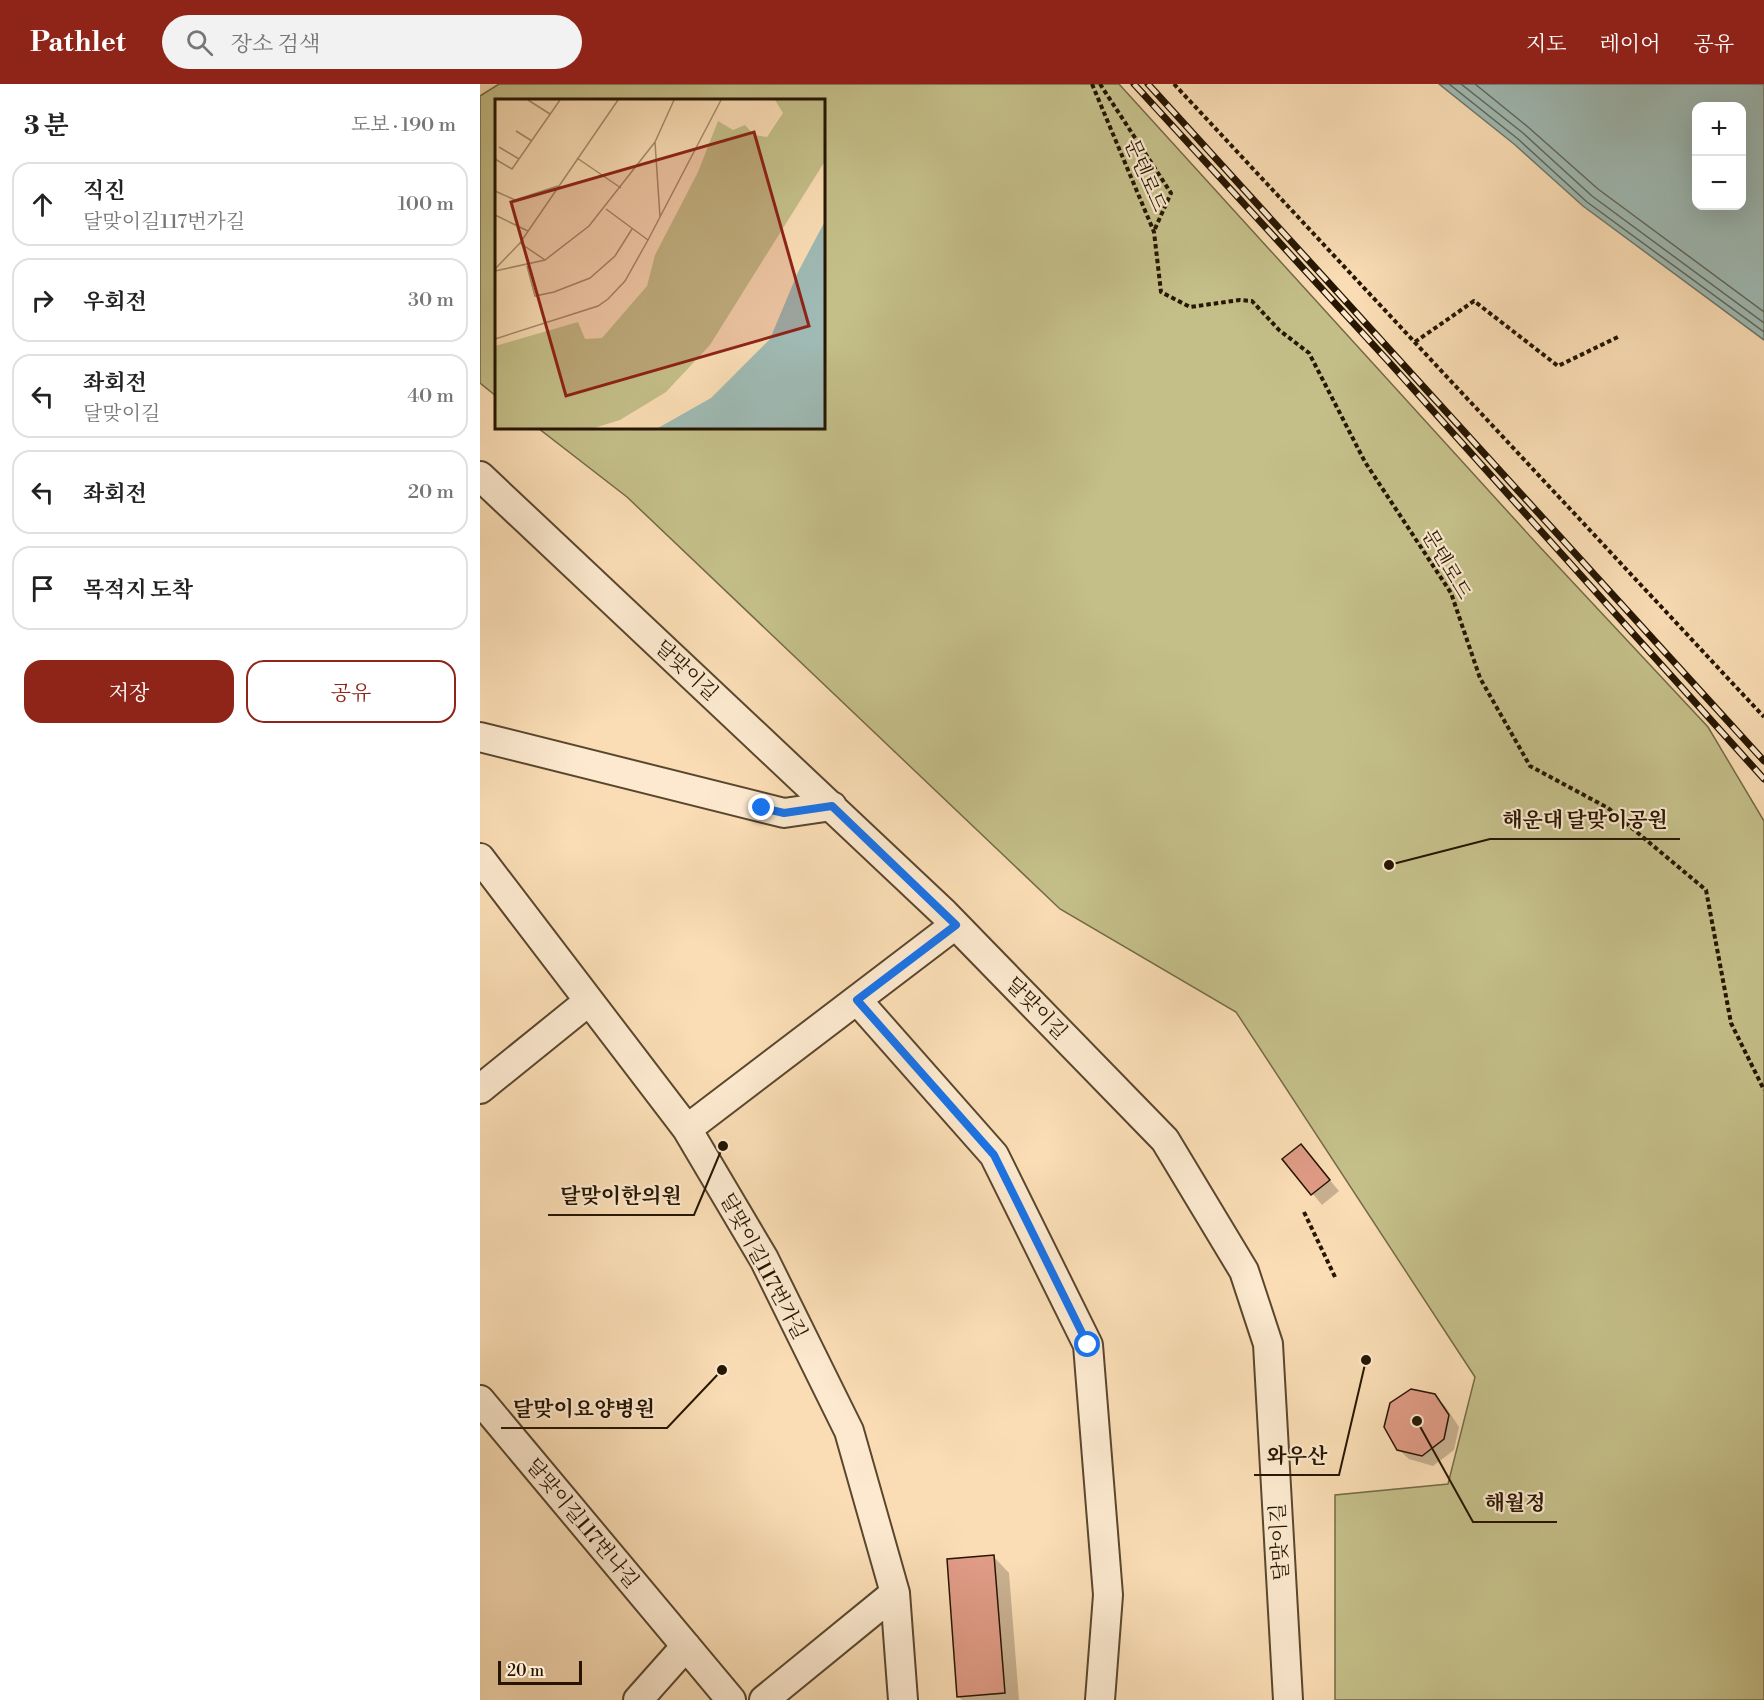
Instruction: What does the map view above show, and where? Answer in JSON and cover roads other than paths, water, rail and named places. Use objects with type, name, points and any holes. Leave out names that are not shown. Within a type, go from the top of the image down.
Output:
[{"type":"street","name":"달맞이길","points":[[480,476],[956,925],[1165,1140],[1244,1271],[1268,1344],[1288,1700]]},
{"type":"street","points":[[480,737],[784,813],[832,806]]},
{"type":"street","name":"달맞이길117번가길","points":[[480,858],[687,1129],[764,1259],[849,1431],[895,1593],[903,1700]]},
{"type":"street","points":[[687,1129],[956,925]]},
{"type":"street","points":[[857,1000],[994,1155],[1088,1345],[1107,1595],[1100,1700]]},
{"type":"street","points":[[480,1089],[589,1001]]},
{"type":"street","name":"달맞이길117번나길","points":[[480,1400],[731,1700]]},
{"type":"street","points":[[764,1700],[895,1593]]},
{"type":"street","points":[[638,1700],[686,1646]]},
{"type":"water","points":[[1439,84],[1764,84],[1764,340],[1583,206],[1514,144]]},
{"type":"railway","points":[[1134,84],[1389,362],[1764,779]]},
{"type":"railway","points":[[1148,84],[1764,761]]},
{"type":"place","name":"해운대 달맞이공원","points":[[1389,865]]},
{"type":"place","name":"달맞이한의원","points":[[723,1146]]},
{"type":"place","name":"와우산","points":[[1366,1360]]},
{"type":"place","name":"달맞이요양병원","points":[[722,1370]]},
{"type":"place","name":"해월정","points":[[1417,1421]]}]
